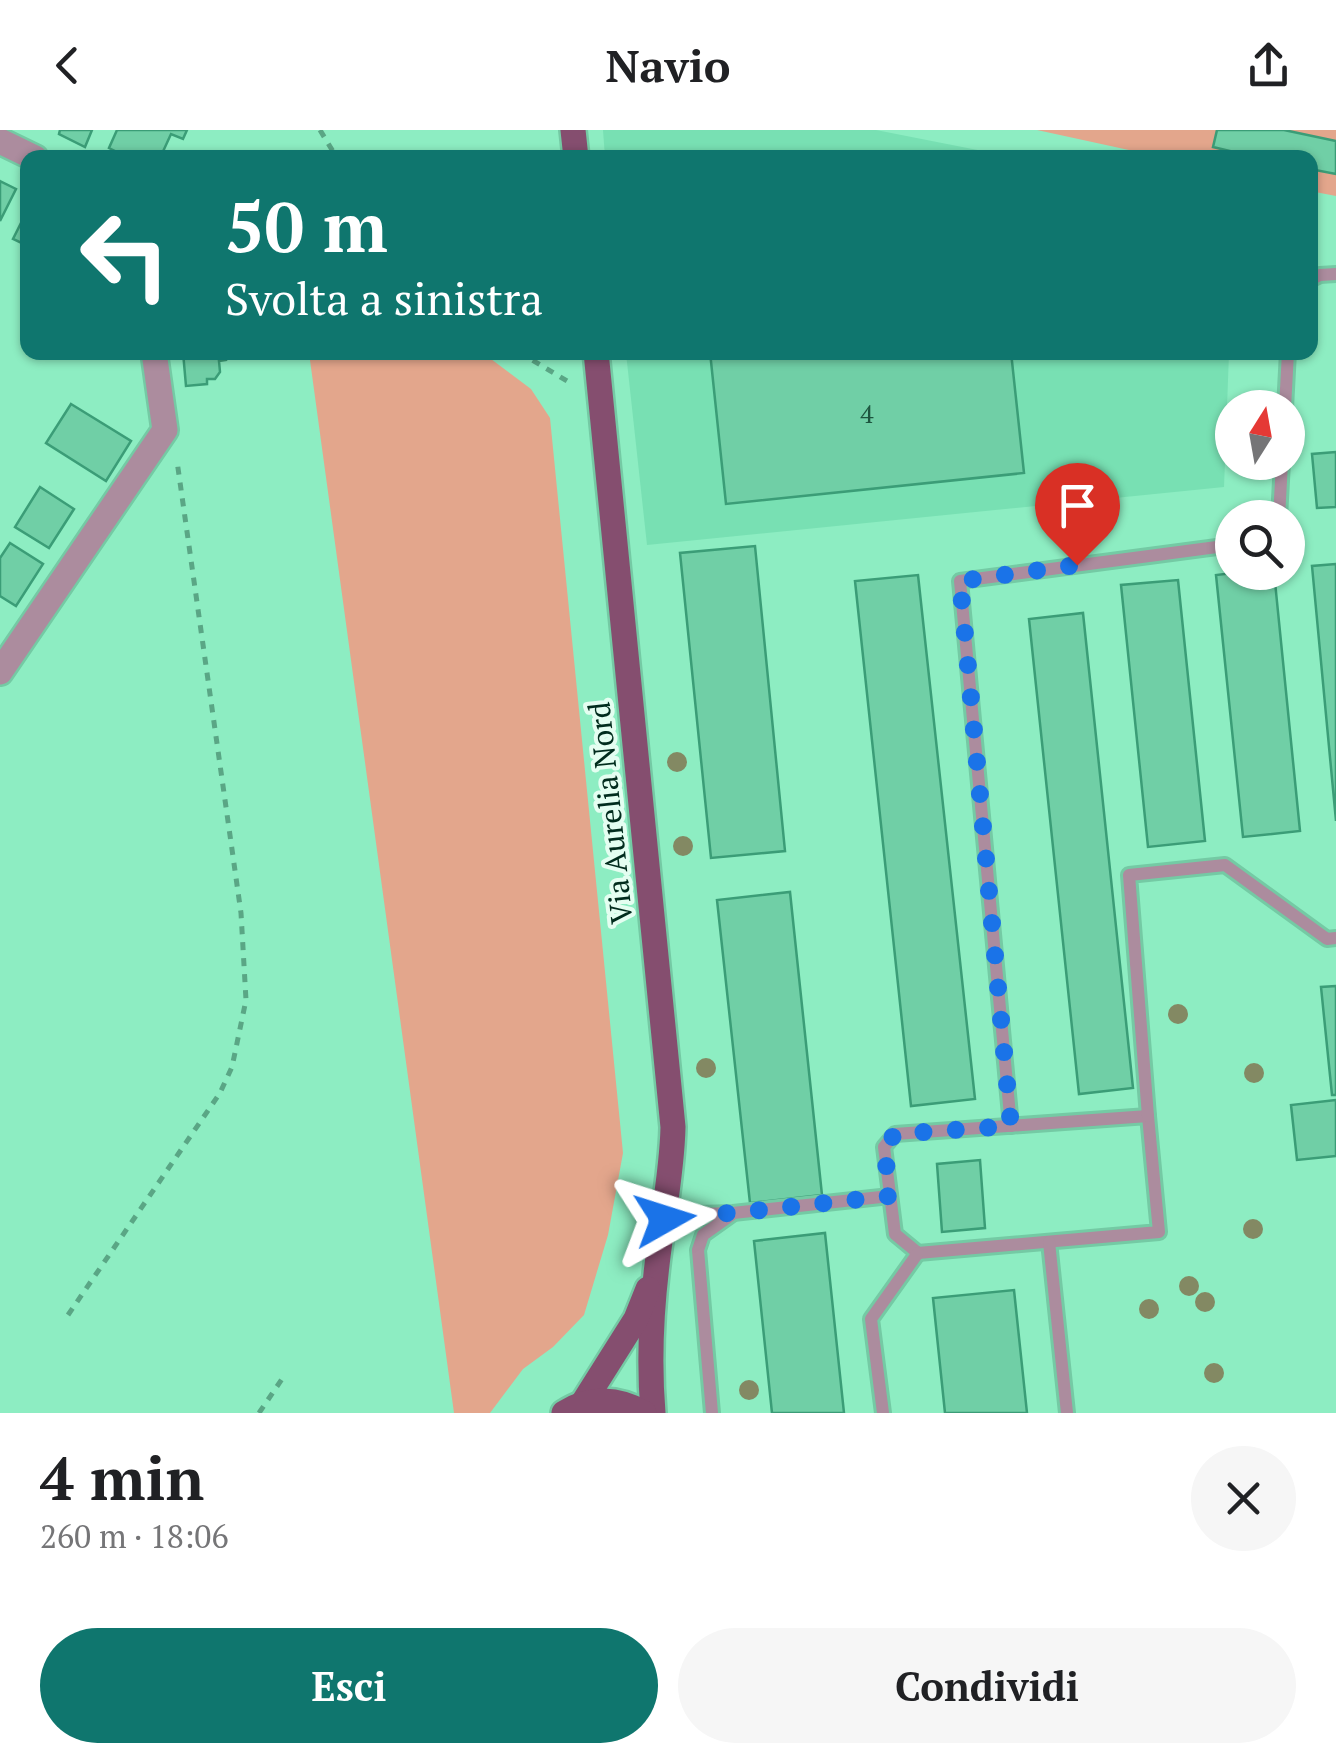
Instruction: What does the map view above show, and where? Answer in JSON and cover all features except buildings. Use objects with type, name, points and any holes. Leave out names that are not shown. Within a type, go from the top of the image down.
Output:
[{"type":"main road","name":"Via Aurelia Nord","points":[[597,360],[672,1107],[672,1168],[656,1266],[650,1373],[652,1413]]},
{"type":"main road","name":"Via Aurelia Nord","points":[[574,1408],[636,1319],[656,1266]]},
{"type":"main road","points":[[574,1408],[621,1402],[644,1413]]},
{"type":"street","points":[[0,672],[165,430],[155,360]]},
{"type":"lane","points":[[1286,390],[1288,360]]},
{"type":"lane","points":[[1011,1126],[960,581],[1215,546]]},
{"type":"lane","points":[[1148,1116],[895,1134],[884,1147],[895,1234],[918,1253],[1159,1232],[1129,876],[1225,864],[1328,938],[1336,938]]},
{"type":"lane","points":[[666,1215],[733,1213],[890,1196]]},
{"type":"lane","points":[[712,1413],[698,1250],[703,1235],[733,1213]]},
{"type":"lane","points":[[1049,1242],[1067,1413]]},
{"type":"lane","points":[[883,1413],[872,1319],[918,1253]]},
{"type":"path","points":[[532,360],[600,400]]},
{"type":"path","points":[[68,1315],[220,1093],[232,1066],[246,1000],[241,913],[197,588],[176,454],[165,430]]},
{"type":"path","points":[[259,1413],[282,1379]]},
{"type":"shaded area","points":[[603,130],[876,130],[977,150],[604,150]]},
{"type":"shaded area","points":[[1037,130],[1336,130],[1336,196],[1318,193],[1318,150],[1129,150]]},
{"type":"shaded area","points":[[310,360],[492,360],[531,389],[550,418],[623,1153],[608,1235],[584,1315],[553,1347],[523,1369],[490,1413],[454,1413]]},
{"type":"shaded area","points":[[627,360],[1229,360],[1228,390],[1215,390],[1215,480],[1224,480],[1224,487],[647,545]]},
{"type":"route","points":[[665,1219],[666,1215],[733,1213],[890,1196],[884,1147],[895,1134],[1011,1126],[960,581],[1077,565]]}]
